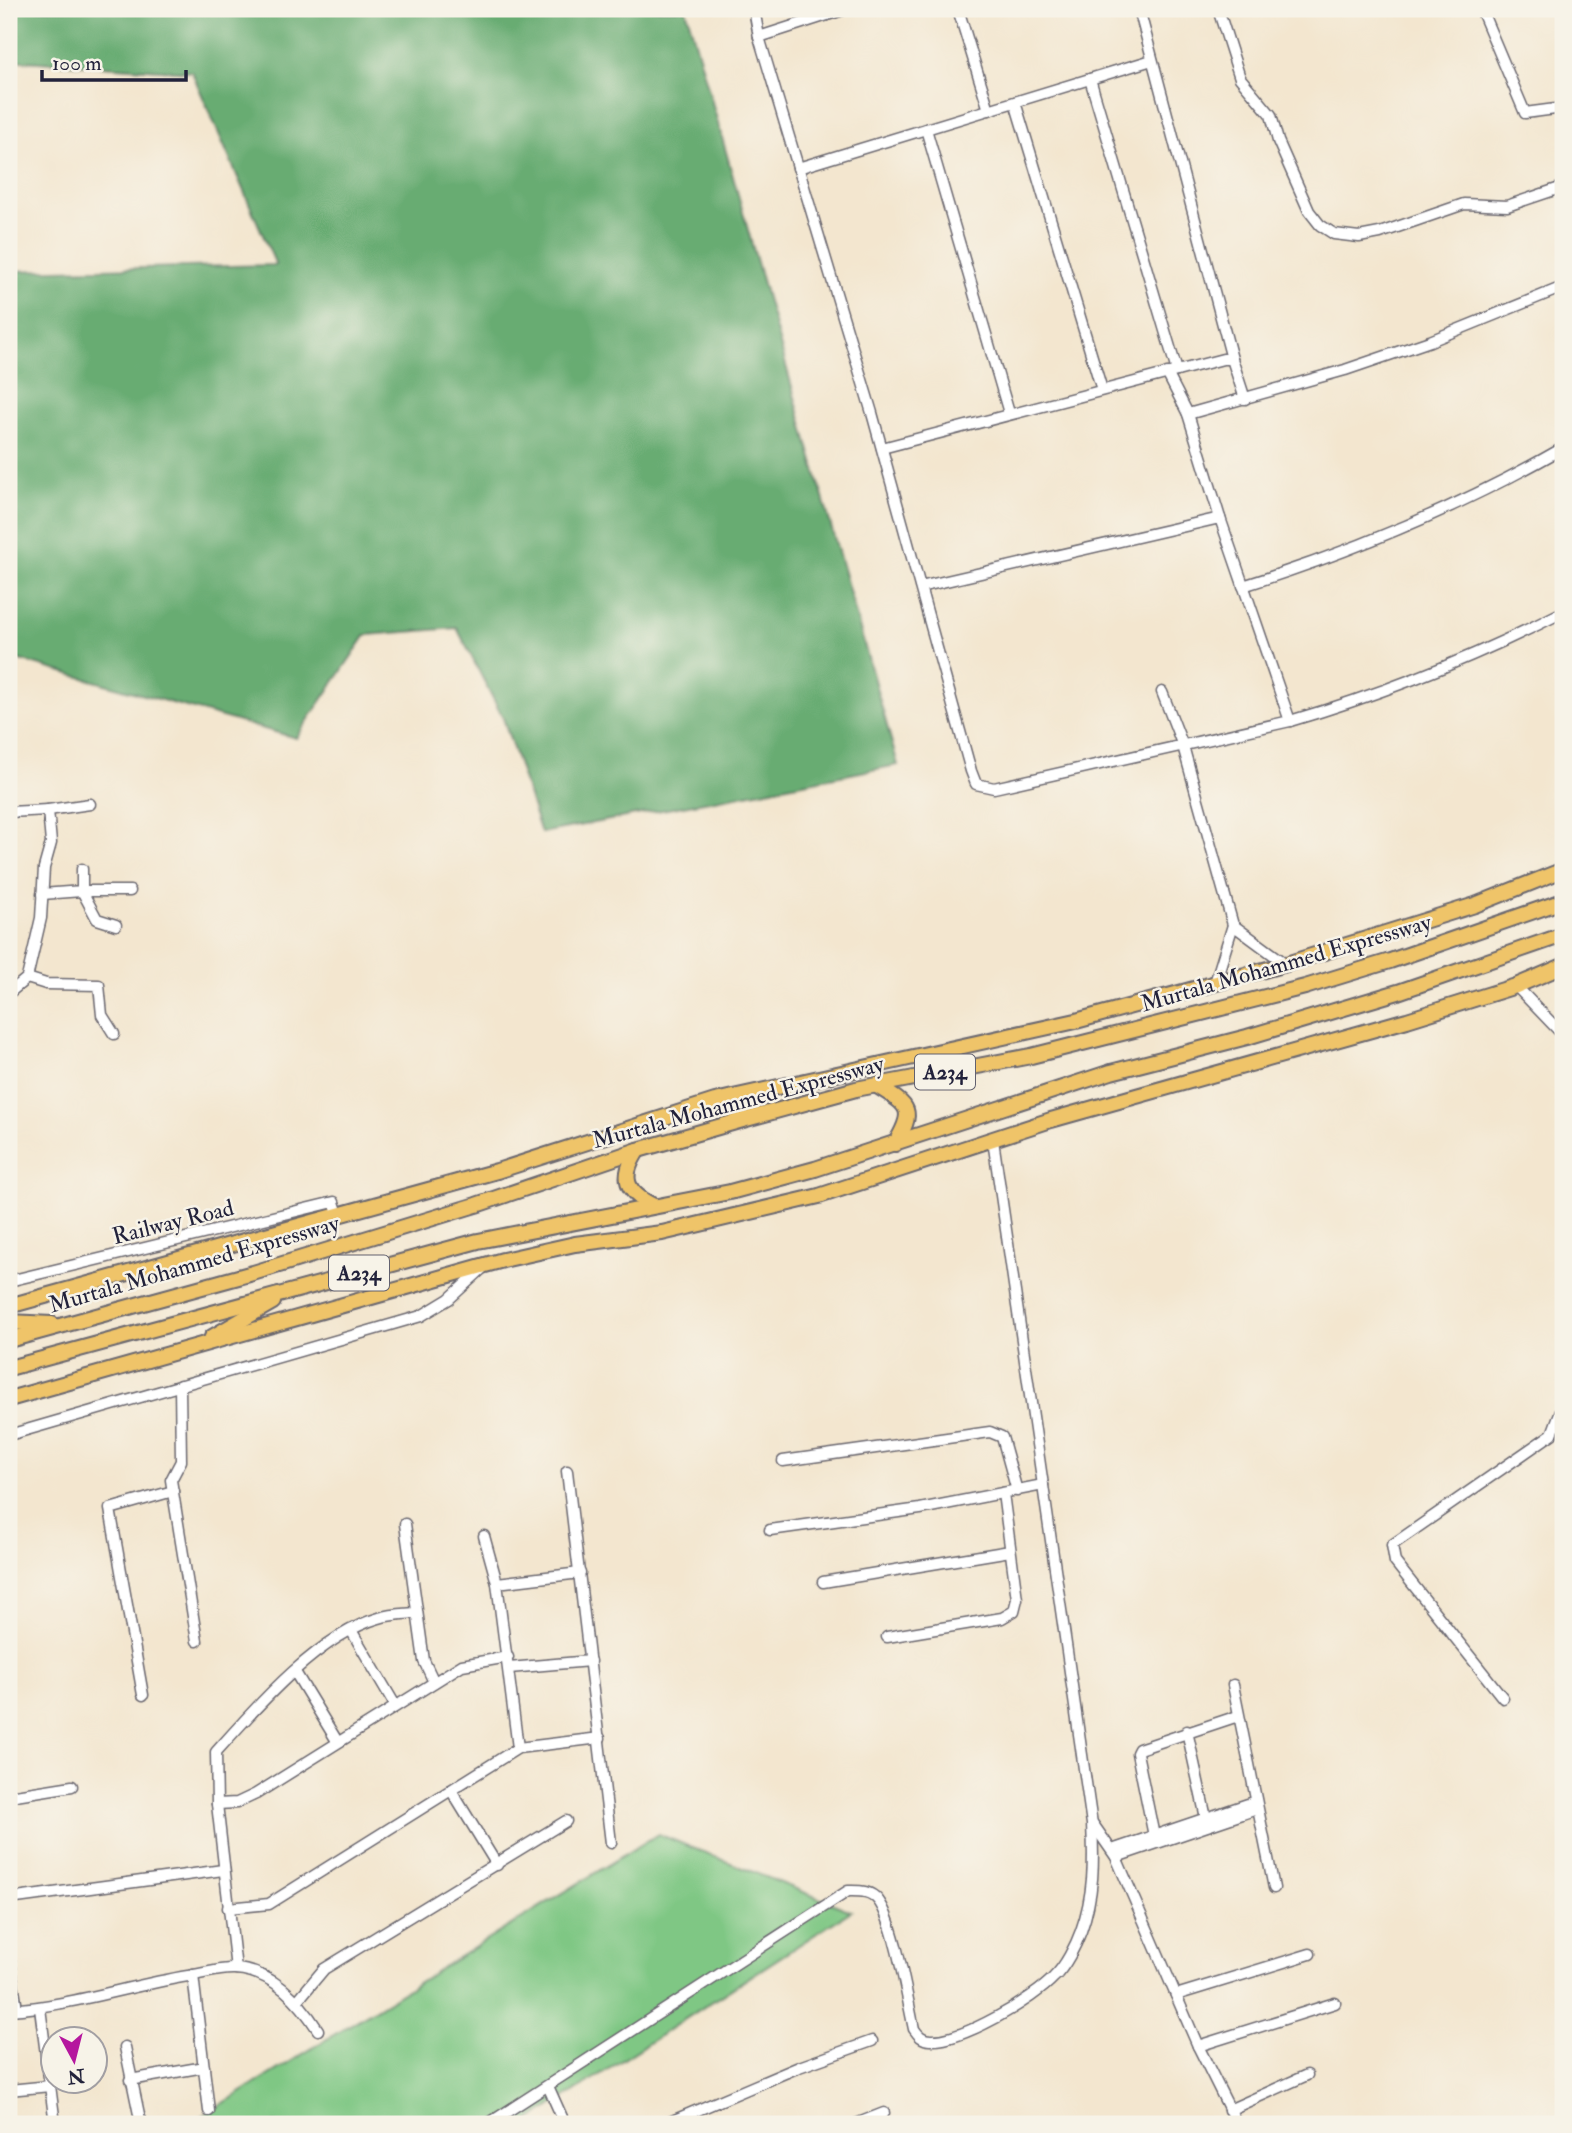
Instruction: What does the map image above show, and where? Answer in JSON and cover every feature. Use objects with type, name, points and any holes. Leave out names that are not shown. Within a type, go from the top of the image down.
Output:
[{"type":"highway","name":"Murtala Mohammed Expressway","points":[[9,1306],[497,1171],[715,1101],[1000,1039],[1215,984],[1475,905],[1563,870]]},
{"type":"highway","name":"Murtala Mohammed Expressway","points":[[9,1339],[67,1325],[476,1205],[638,1150],[877,1086],[1031,1056],[1197,1016],[1390,961],[1562,901]]},
{"type":"highway","name":"A234","points":[[9,1368],[521,1232],[730,1192],[895,1144],[1111,1072],[1247,1037],[1398,992],[1563,935]]},
{"type":"highway","points":[[9,1399],[488,1264],[575,1244],[662,1233],[766,1210],[1051,1120],[1311,1049],[1516,986],[1563,967]]},
{"type":"highway","points":[[877,1086],[902,1102],[907,1110],[909,1121],[895,1144]]},
{"type":"highway","points":[[638,1150],[628,1164],[626,1177],[635,1197],[654,1206]]},
{"type":"highway","points":[[488,1264],[521,1232]]},
{"type":"highway","points":[[192,1348],[293,1291]]},
{"type":"highway","points":[[9,1322],[67,1325]]},
{"type":"street","points":[[754,9],[759,37],[882,447],[976,784],[994,788],[1290,721],[1374,696],[1501,644],[1563,612]]},
{"type":"street","points":[[759,37],[846,9]]},
{"type":"street","points":[[958,9],[989,110]]},
{"type":"street","points":[[1139,9],[1245,399]]},
{"type":"street","points":[[1218,9],[1240,78],[1271,115],[1282,151],[1309,211],[1320,225],[1334,234],[1359,237],[1380,233],[1464,204],[1507,206],[1563,187]]},
{"type":"street","points":[[1481,9],[1525,113],[1563,108]]},
{"type":"street","points":[[799,168],[1152,60]]},
{"type":"street","points":[[1090,79],[1172,372],[1290,721]]},
{"type":"street","points":[[1014,102],[1102,390]]},
{"type":"street","points":[[926,129],[1009,413]]},
{"type":"street","points":[[1188,414],[1245,399],[1430,341],[1563,287]]},
{"type":"street","points":[[882,447],[1232,359]]},
{"type":"street","points":[[1243,586],[1314,564],[1396,531],[1510,478],[1563,449]]},
{"type":"street","points":[[920,587],[1220,518]]},
{"type":"street","points":[[1162,692],[1183,746],[1233,925],[1215,984]]},
{"type":"street","points":[[9,812],[90,804]]},
{"type":"street","points":[[9,993],[27,978],[41,918],[44,868],[51,844],[48,810]]},
{"type":"street","points":[[82,869],[82,891],[97,919],[116,925]]},
{"type":"street","points":[[42,894],[130,891]]},
{"type":"street","points":[[1233,925],[1286,964]]},
{"type":"street","points":[[27,978],[46,985],[99,985],[102,1015],[114,1034]]},
{"type":"street","points":[[1516,986],[1563,1035]]},
{"type":"street","points":[[488,2124],[671,2003],[848,1891],[867,1891],[878,1899],[887,1917],[914,2029],[920,2037],[930,2040],[944,2039],[992,2020],[1025,2002],[1056,1976],[1081,1932],[1094,1879],[1092,1824],[993,1140]]},
{"type":"street","name":"Railway Road","points":[[9,1281],[334,1202],[338,1214]]},
{"type":"street","points":[[9,1435],[421,1316],[449,1299],[488,1264]]},
{"type":"street","points":[[180,1385],[181,1461],[171,1480],[197,1642]]},
{"type":"street","points":[[1503,1698],[1395,1562],[1392,1545],[1552,1434],[1563,1405]]},
{"type":"street","points":[[783,1461],[990,1432],[1002,1437],[1017,1491]]},
{"type":"street","points":[[567,1471],[611,1843]]},
{"type":"street","points":[[770,1530],[920,1509],[1043,1485]]},
{"type":"street","points":[[143,1695],[110,1509],[116,1505],[173,1491]]},
{"type":"street","points":[[887,1637],[1002,1618],[1014,1611],[1017,1599],[1003,1493]]},
{"type":"street","points":[[405,1524],[424,1661],[434,1682]]},
{"type":"street","points":[[484,1536],[497,1583],[518,1748]]},
{"type":"street","points":[[823,1582],[1010,1551]]},
{"type":"street","points":[[497,1583],[580,1573]]},
{"type":"street","points":[[236,1969],[222,1870],[216,1804],[216,1752],[295,1672],[351,1630],[380,1618],[417,1613]]},
{"type":"street","points":[[351,1630],[396,1705]]},
{"type":"street","points":[[216,1804],[237,1803],[256,1794],[337,1741],[471,1661],[590,1661]]},
{"type":"street","points":[[295,1672],[337,1741]]},
{"type":"street","points":[[1233,1685],[1255,1806],[1274,1888]]},
{"type":"street","points":[[1154,1836],[1137,1754],[1144,1745],[1238,1716]]},
{"type":"street","points":[[1187,1731],[1206,1818]]},
{"type":"street","points":[[228,1908],[269,1904],[518,1748],[600,1738]]},
{"type":"street","points":[[9,1796],[72,1786]]},
{"type":"street","points":[[450,1790],[497,1865]]},
{"type":"street","points":[[1114,1853],[1255,1806]]},
{"type":"street","points":[[1114,1853],[1206,1818],[1255,1806]]},
{"type":"street","points":[[298,2000],[324,1969],[566,1821]]},
{"type":"street","points":[[1092,1824],[1114,1853],[1198,2046],[1237,2124]]},
{"type":"street","points":[[9,1899],[222,1870]]},
{"type":"street","points":[[1176,1995],[1310,1954]]},
{"type":"street","points":[[9,1956],[13,2010],[40,2008],[135,1984],[236,1969],[262,1977],[298,2000],[318,2030]]},
{"type":"street","points":[[193,1975],[209,2111]]},
{"type":"street","points":[[1198,2046],[1335,2003]]},
{"type":"street","points":[[40,2008],[42,2024]]},
{"type":"street","points":[[665,2124],[799,2067],[872,2041]]},
{"type":"street","points":[[125,2047],[141,2124]]},
{"type":"street","points":[[130,2081],[204,2067]]},
{"type":"street","points":[[1229,2110],[1307,2076]]},
{"type":"street","points":[[548,2086],[565,2124]]},
{"type":"street","points":[[9,2090],[38,2087]]},
{"type":"street","points":[[51,2094],[55,2124]]},
{"type":"street","points":[[856,2124],[884,2113]]},
{"type":"green space","points":[[11,9],[686,9],[898,765],[541,833],[503,718],[457,628],[366,635],[296,738],[9,657],[9,271],[276,265],[192,72],[9,60]]},
{"type":"green space","points":[[658,1834],[851,1911],[524,2124],[190,2124]]}]
